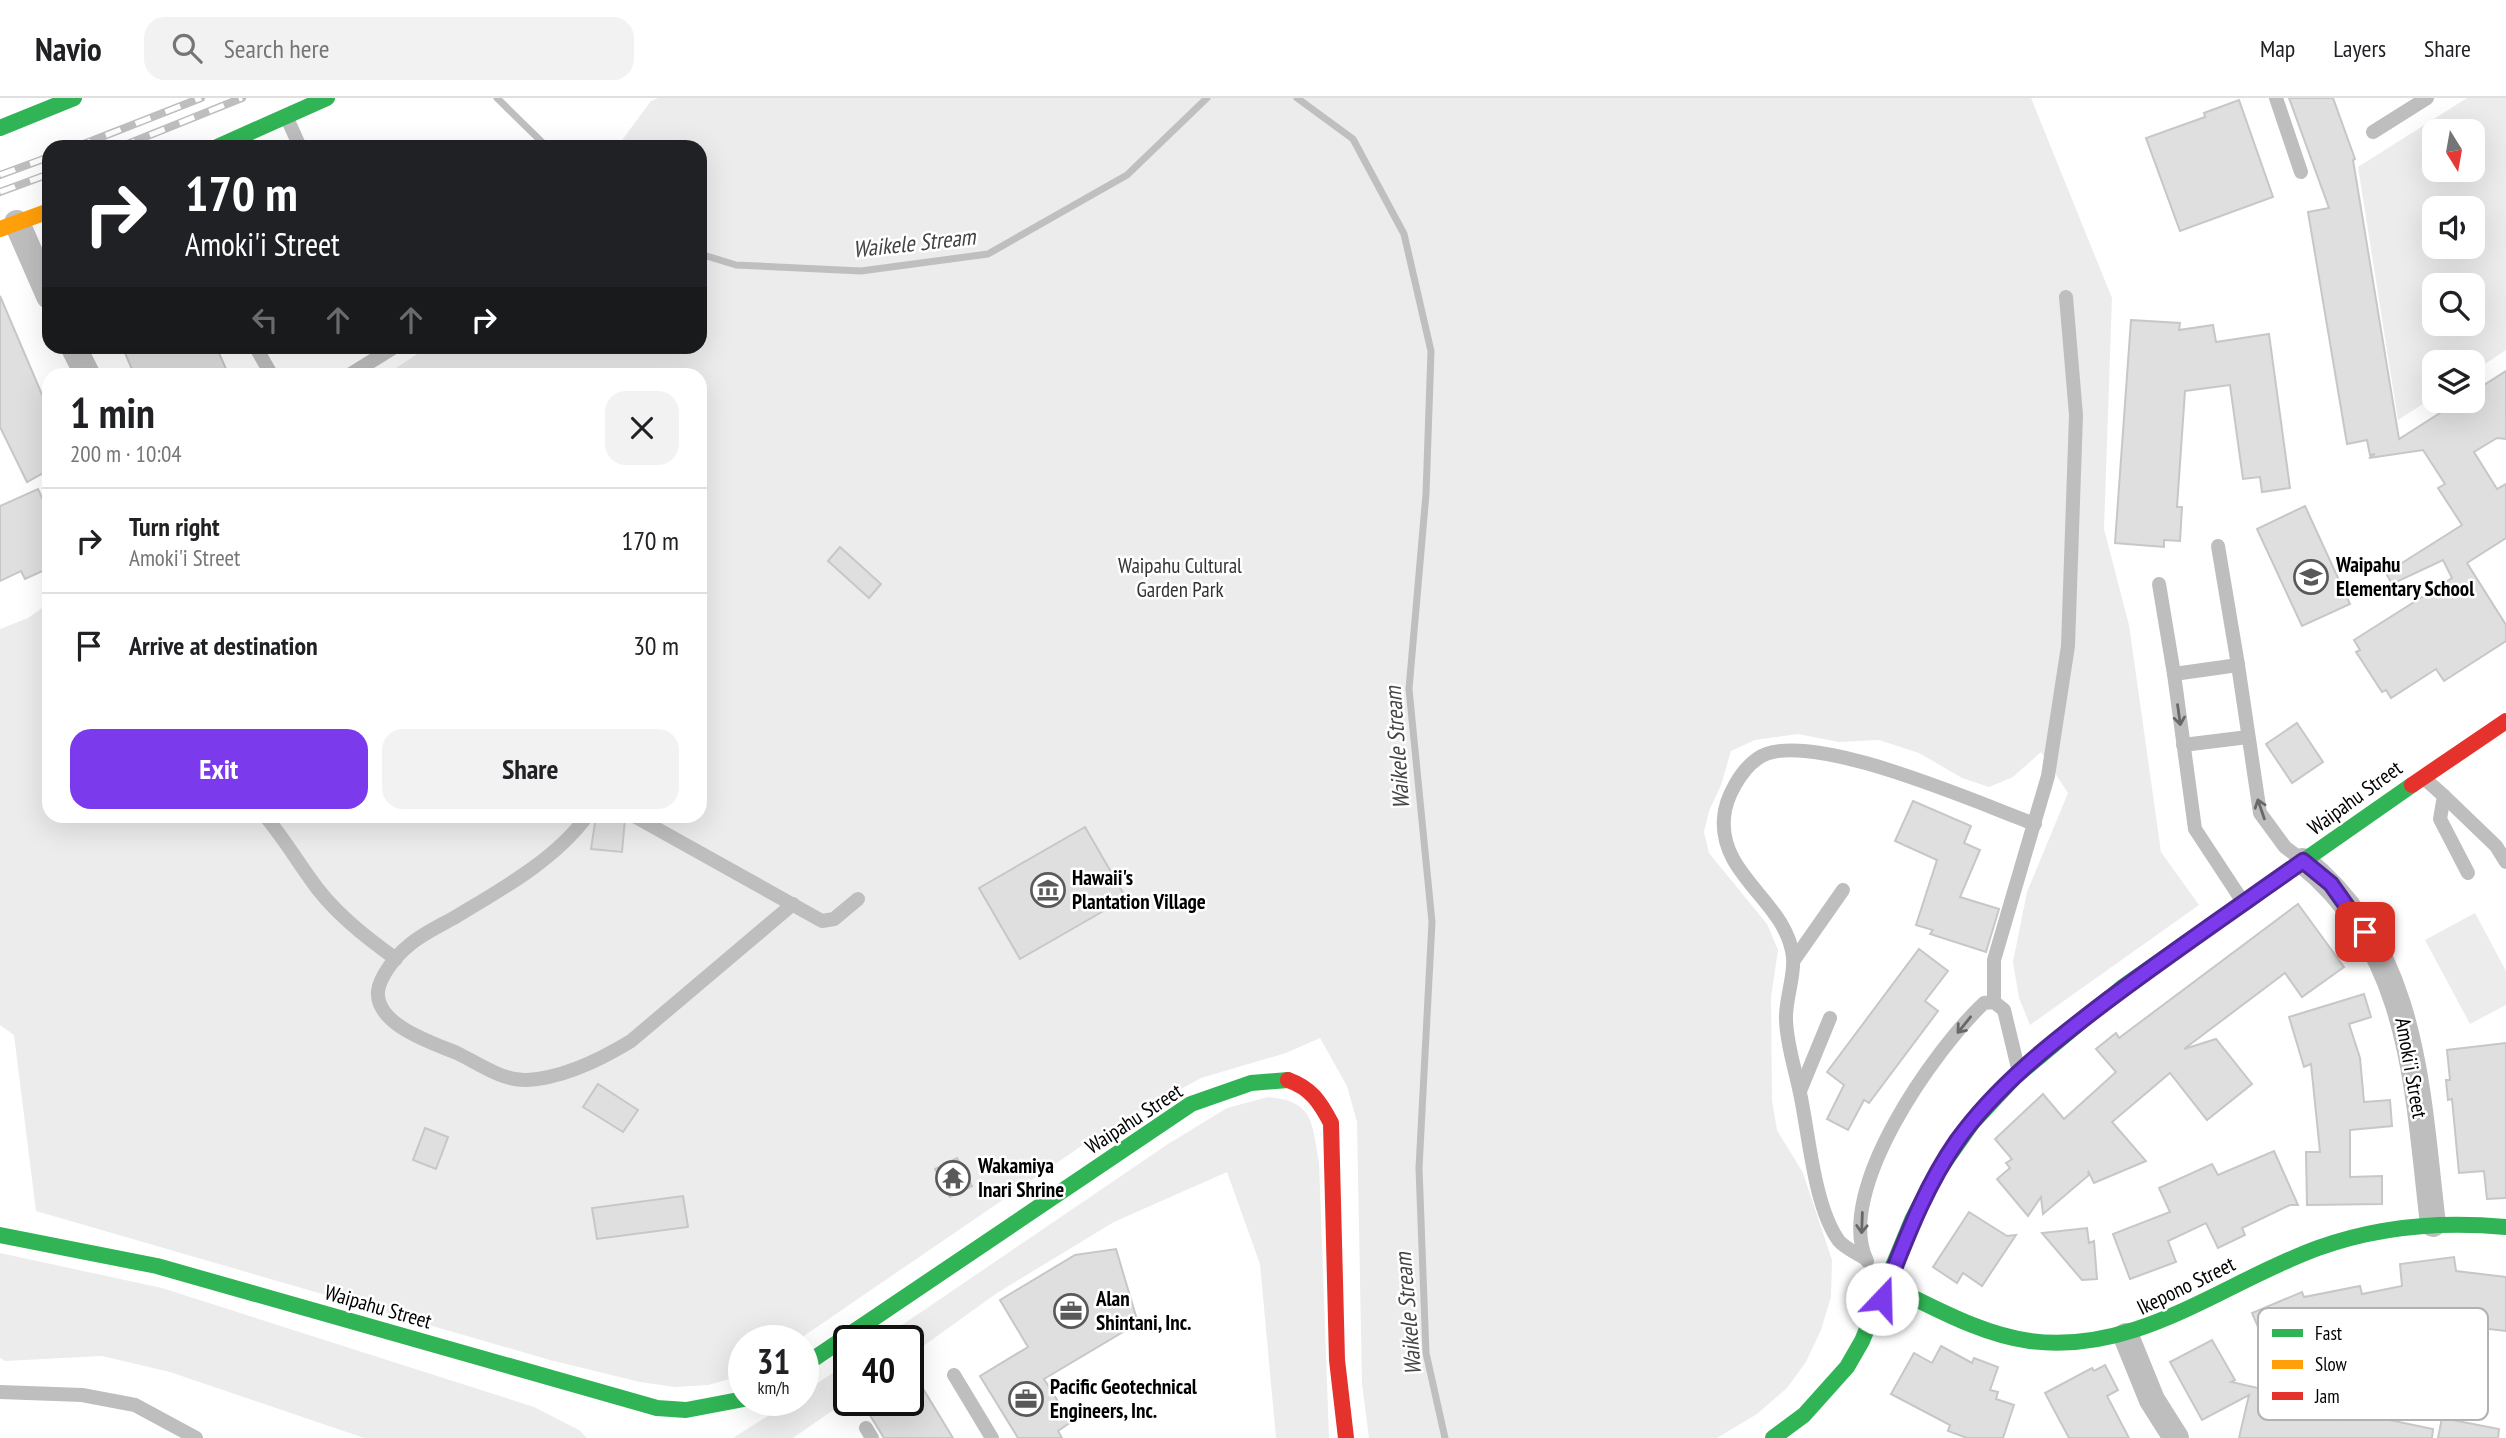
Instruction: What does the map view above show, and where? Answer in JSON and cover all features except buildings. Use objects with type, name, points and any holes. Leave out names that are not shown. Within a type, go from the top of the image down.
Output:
[{"type":"street","points":[[0,128],[74,98]]},
{"type":"street","points":[[235,140],[327,98]]},
{"type":"street","points":[[42,214],[8,226],[42,284]]},
{"type":"street","name":"Waipahu Street","points":[[1773,1438],[1813,1408],[1846,1371],[1862,1345],[1912,1221],[1933,1179],[1958,1140],[2019,1073],[2059,1037],[2243,902],[2421,776],[2506,721]]},
{"type":"street","name":"Amoki'i Street","points":[[2303,861],[2331,884],[2355,916],[2392,984],[2412,1051],[2433,1224]]},
{"type":"street","name":"Waipahu Street","points":[[819,1355],[1191,1104],[1254,1082],[1276,1079],[1313,1089],[1324,1102],[1331,1123],[1338,1253],[1337,1351],[1346,1438]]},
{"type":"street","name":"Ikepono Street","points":[[1888,1285],[2007,1337],[2062,1343],[2126,1336],[2317,1248],[2390,1228],[2433,1224],[2506,1227]]},
{"type":"street","name":"Waipahu Street","points":[[0,1235],[157,1266],[657,1408],[686,1410],[728,1402]]},
{"type":"street","points":[[2126,1336],[2152,1400],[2176,1438]]},
{"type":"street","points":[[651,1428],[657,1408]]},
{"type":"lane","points":[[2276,98],[2301,172]]},
{"type":"lane","points":[[2373,132],[2427,98]]},
{"type":"lane","points":[[287,118],[297,140]]},
{"type":"lane","points":[[1994,1002],[1994,960],[2050,765],[2068,646],[2076,415],[2066,296]]},
{"type":"lane","points":[[361,368],[383,354]]},
{"type":"lane","points":[[2218,546],[2260,813],[2285,847],[2303,861]]},
{"type":"lane","points":[[2159,584],[2195,829],[2243,902]]},
{"type":"lane","points":[[2174,674],[2238,665]]},
{"type":"lane","points":[[2183,745],[2248,737]]},
{"type":"lane","points":[[1888,1285],[1866,1259],[1840,1242],[1827,1213],[1813,1164],[1800,1091],[1789,1050],[1786,1018],[1794,960],[1791,945],[1780,919],[1735,866],[1726,840],[1723,817],[1734,786],[1758,757],[1799,748],[1842,755],[2035,824]]},
{"type":"lane","points":[[2421,776],[2496,846],[2506,862]]},
{"type":"lane","points":[[2444,796],[2440,819],[2468,873]]},
{"type":"lane","points":[[271,823],[292,848],[309,878],[337,909],[362,935],[396,959]]},
{"type":"lane","points":[[582,823],[527,871],[424,936],[396,959],[379,985],[378,995],[382,1007],[395,1022],[413,1036],[502,1075],[524,1080],[542,1077],[606,1057],[631,1041],[793,904]]},
{"type":"lane","points":[[647,823],[822,921],[834,919],[858,899]]},
{"type":"lane","points":[[1794,960],[1843,890]]},
{"type":"lane","points":[[1866,1259],[1861,1241],[1863,1192],[1881,1150],[1919,1080],[1984,1003],[1994,1002],[2004,1010],[2019,1073]]},
{"type":"lane","points":[[1800,1091],[1830,1018]]},
{"type":"lane","points":[[954,1375],[992,1438]]},
{"type":"lane","points":[[0,1392],[82,1395],[135,1405],[196,1438]]},
{"type":"green space","name":"Waipahu Cultural Garden Park","points":[[658,98],[2031,98],[2112,298],[2104,529],[2129,625],[2161,852],[2199,905],[2030,1025],[2019,998],[2013,962],[2027,892],[2068,793],[2041,752],[2013,777],[1989,787],[1962,778],[1919,753],[1879,740],[1839,742],[1798,734],[1755,740],[1731,751],[1704,832],[1709,853],[1767,924],[1778,950],[1771,997],[1772,1100],[1777,1130],[1803,1173],[1832,1260],[1831,1297],[1821,1330],[1806,1362],[1787,1388],[1757,1414],[1717,1438],[1369,1438],[1362,1384],[1357,1122],[1347,1086],[1320,1038],[1286,1053],[1201,1078],[1099,1134],[819,1326],[728,1325],[728,1379],[708,1385],[675,1387],[640,1382],[550,1360],[36,1211],[14,1035],[0,1025],[0,629],[28,618],[42,608],[42,823],[707,823],[707,368],[396,368],[417,354],[707,354],[707,140],[622,140],[651,101]]},
{"type":"green space","points":[[2467,98],[2506,98],[2506,350],[2485,364],[2485,350],[2422,350],[2422,405],[2398,420],[2358,167],[2422,126],[2422,182],[2485,182],[2485,119],[2434,119]]},
{"type":"green space","points":[[2475,913],[2506,971],[2506,1005],[2470,1024],[2425,940]]},
{"type":"green space","points":[[1268,1097],[1283,1099],[1303,1109],[1312,1125],[1319,1162],[1329,1438],[1276,1438],[1260,1264],[1227,1172],[1114,1222],[997,1293],[924,1345],[924,1325],[902,1325],[1168,1144],[1227,1108]]},
{"type":"green space","points":[[0,1253],[162,1288],[534,1407],[579,1430],[587,1438],[364,1438],[170,1372],[102,1356],[5,1361],[0,1358]]},
{"type":"green space","points":[[833,1373],[833,1410],[793,1438],[733,1438],[768,1416],[819,1416],[819,1382]]},
{"type":"waterway","name":"Waikele Stream","points":[[497,98],[540,140]]},
{"type":"waterway","name":"Waikele Stream","points":[[707,256],[736,265],[861,271],[988,254],[1127,175],[1207,98]]},
{"type":"waterway","name":"Waikele Stream","points":[[1297,98],[1353,139],[1404,234],[1431,351],[1426,494],[1409,689],[1432,922],[1419,1168],[1426,1353],[1445,1438]]},
{"type":"railway","points":[[94,140],[201,98]]},
{"type":"railway","points":[[137,140],[242,98]]},
{"type":"railway","points":[[0,175],[42,160]]},
{"type":"railway","points":[[0,192],[42,177]]},
{"type":"traffic: fast","points":[[0,128],[74,98]]},
{"type":"traffic: fast","points":[[233,140],[327,98]]},
{"type":"traffic: fast","points":[[1773,1438],[1804,1415],[1847,1367],[1862,1341],[1912,1220],[1935,1176],[1973,1122],[2015,1077],[2124,986],[2412,785]]},
{"type":"traffic: fast","points":[[819,1355],[1191,1104],[1251,1083],[1288,1080]]},
{"type":"traffic: fast","points":[[1887,1285],[1992,1332],[2030,1341],[2069,1342],[2107,1337],[2143,1327],[2282,1263],[2341,1241],[2387,1230],[2434,1225],[2506,1227]]},
{"type":"traffic: fast","points":[[0,1235],[157,1266],[657,1408],[686,1410],[728,1402]]},
{"type":"traffic: slow","points":[[0,229],[42,214]]},
{"type":"traffic: jam","points":[[2412,785],[2506,721]]},
{"type":"traffic: jam","points":[[1288,1080],[1303,1087],[1314,1097],[1331,1123],[1337,1360],[1346,1438]]},
{"type":"place","name":"Waipahu Elementary School","points":[[2311,577]]},
{"type":"place","name":"Hawaii's Plantation Village","points":[[1048,890]]},
{"type":"place","name":"Wakamiya Inari Shrine","points":[[953,1178]]},
{"type":"place","name":"Alan Shintani, Inc.","points":[[1071,1311]]},
{"type":"place","name":"Pacific Geotechnical Engineers, Inc.","points":[[1026,1399]]},
{"type":"route","points":[[1882,1299],[1912,1221],[1933,1179],[1958,1140],[2001,1091],[2059,1037],[2194,936],[2303,861],[2331,884],[2365,932]]}]
